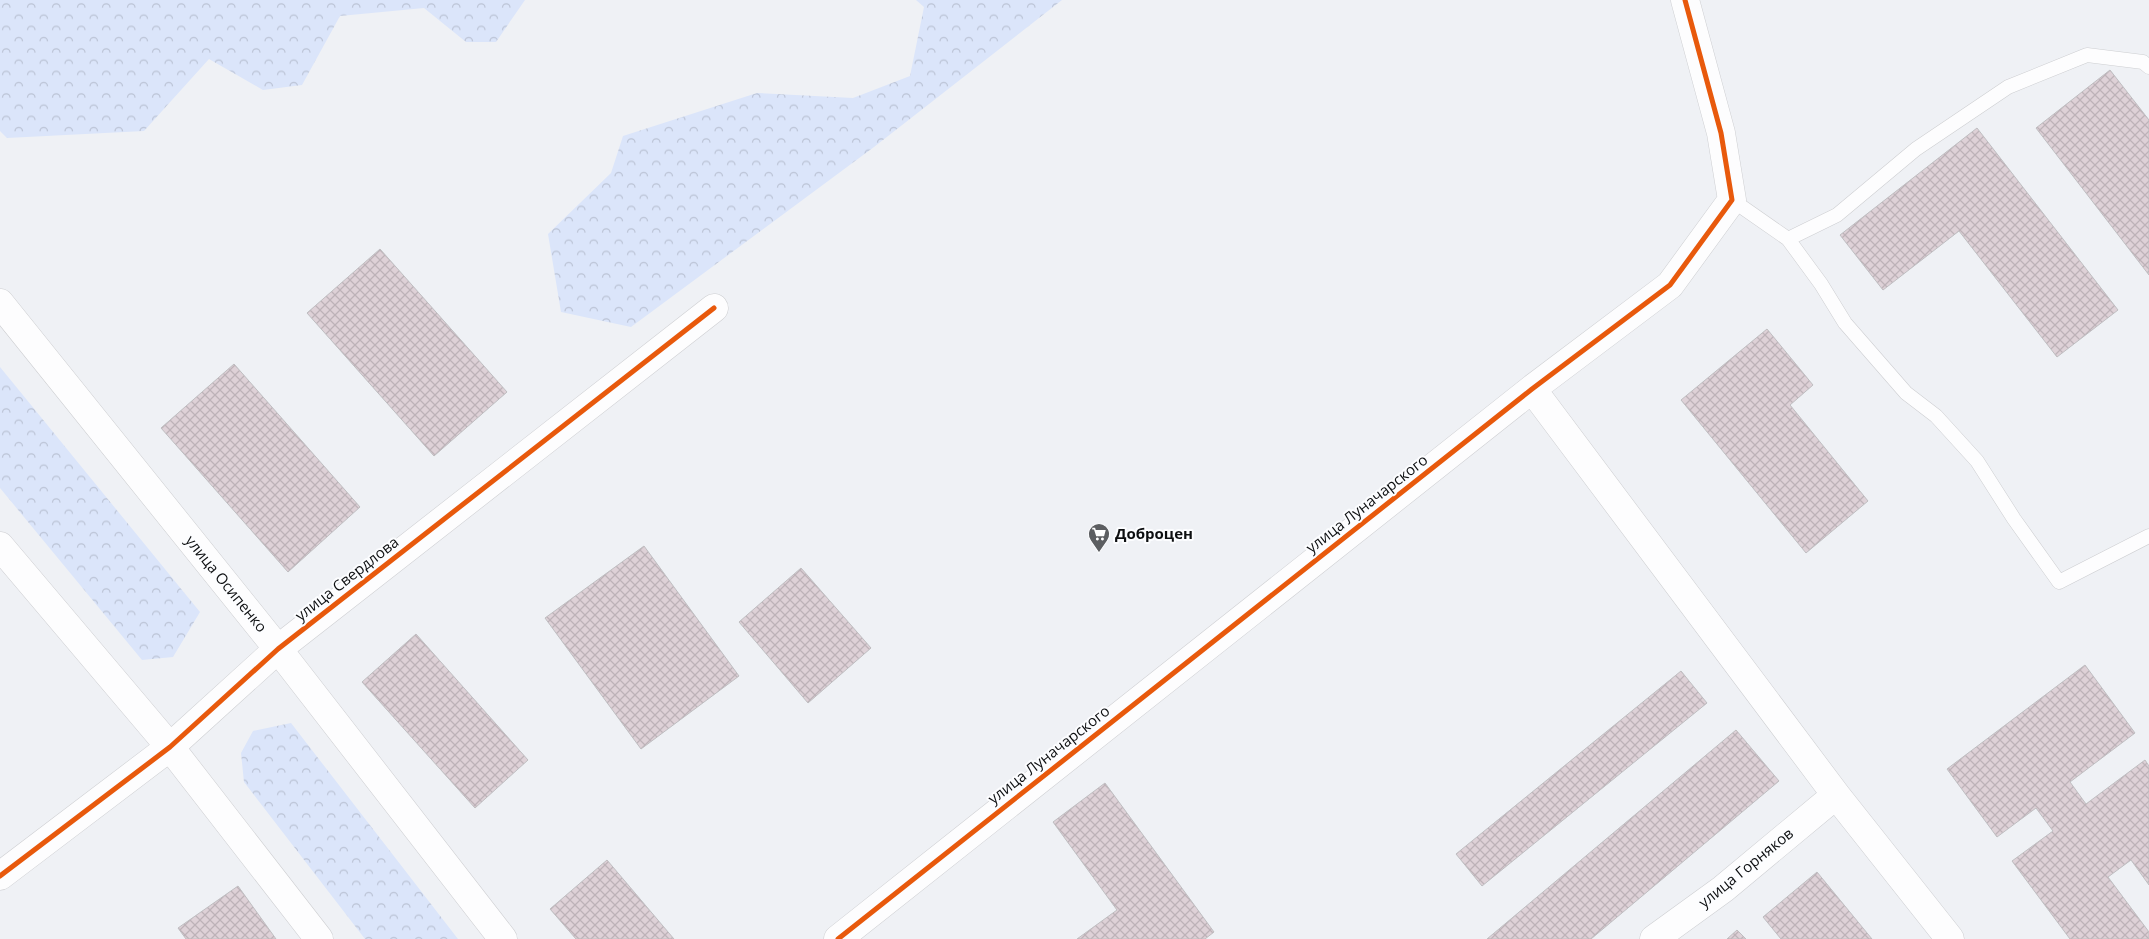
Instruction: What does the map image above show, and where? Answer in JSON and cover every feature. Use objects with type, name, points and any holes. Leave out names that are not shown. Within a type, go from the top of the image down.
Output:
[{"type":"street","points":[[1685,0],[1721,133],[1732,200]]},
{"type":"street","name":"улица Луначарского","points":[[838,939],[1532,390],[1670,284],[1732,200]]},
{"type":"street","name":"улица Осипенко","points":[[0,303],[278,649],[503,939]]},
{"type":"street","name":"улица Свердлова","points":[[0,876],[170,746],[278,649],[714,308]]},
{"type":"street","points":[[1532,390],[1836,795],[1950,939]]},
{"type":"street","points":[[0,546],[170,746],[319,939]]},
{"type":"street","name":"улица Горняков","points":[[1654,939],[1723,889],[1836,795]]},
{"type":"lane","points":[[1788,238],[1837,215],[1916,149],[2008,87],[2087,55],[2143,62],[2149,67]]},
{"type":"lane","points":[[1732,200],[1788,238],[1822,284],[1845,323],[1906,393],[1936,416],[1977,461],[2014,520],[2059,582],[2149,536]]},
{"type":"green space","points":[[0,0],[525,0],[496,42],[466,42],[424,8],[340,16],[302,85],[263,90],[209,59],[144,131],[7,138],[0,131]]},
{"type":"green space","points":[[916,0],[1062,0],[874,147],[631,327],[561,312],[548,234],[611,173],[623,136],[757,93],[853,98],[910,76],[924,7]]},
{"type":"green space","points":[[0,367],[200,612],[173,657],[142,660],[0,488]]},
{"type":"green space","points":[[291,723],[458,939],[365,939],[244,782],[241,753],[253,731]]},
{"type":"building","points":[[2110,70],[2149,120],[2149,275],[2036,128]]},
{"type":"building","points":[[1977,128],[2118,310],[2057,357],[1959,231],[1883,290],[1840,235]]},
{"type":"building","points":[[380,249],[507,392],[434,456],[307,313]]},
{"type":"building","points":[[1767,329],[1813,385],[1790,405],[1868,501],[1806,553],[1681,400]]},
{"type":"building","points":[[234,364],[360,507],[288,572],[161,428]]},
{"type":"building","points":[[644,546],[739,676],[641,749],[545,618]]},
{"type":"building","points":[[801,568],[871,648],[808,703],[739,622]]},
{"type":"building","points":[[416,634],[528,760],[475,808],[362,682]]},
{"type":"building","points":[[2085,665],[2135,733],[2070,782],[2086,804],[2145,760],[2149,766],[2149,885],[2131,860],[2108,877],[2149,932],[2149,939],[2070,939],[2012,861],[2053,831],[2036,808],[1997,837],[1947,769]]},
{"type":"building","points":[[1681,671],[1707,703],[1482,886],[1456,854]]},
{"type":"building","points":[[1736,730],[1779,781],[1591,939],[1487,939]]},
{"type":"building","points":[[1105,783],[1214,932],[1205,939],[1077,939],[1117,910],[1053,822]]},
{"type":"building","points":[[607,860],[674,939],[576,939],[550,909]]},
{"type":"building","points":[[1817,872],[1872,939],[1781,939],[1763,917]]},
{"type":"building","points":[[238,886],[276,939],[186,939],[178,928]]},
{"type":"building","points":[[1737,930],[1746,939],[1727,939]]},
{"type":"cycle path","points":[[838,939],[1532,389],[1670,285],[1732,200],[1721,133],[1685,0]]},
{"type":"cycle path","points":[[0,876],[170,747],[278,649],[714,308]]},
{"type":"place","name":"Доброцен","points":[[1099,553]]}]
